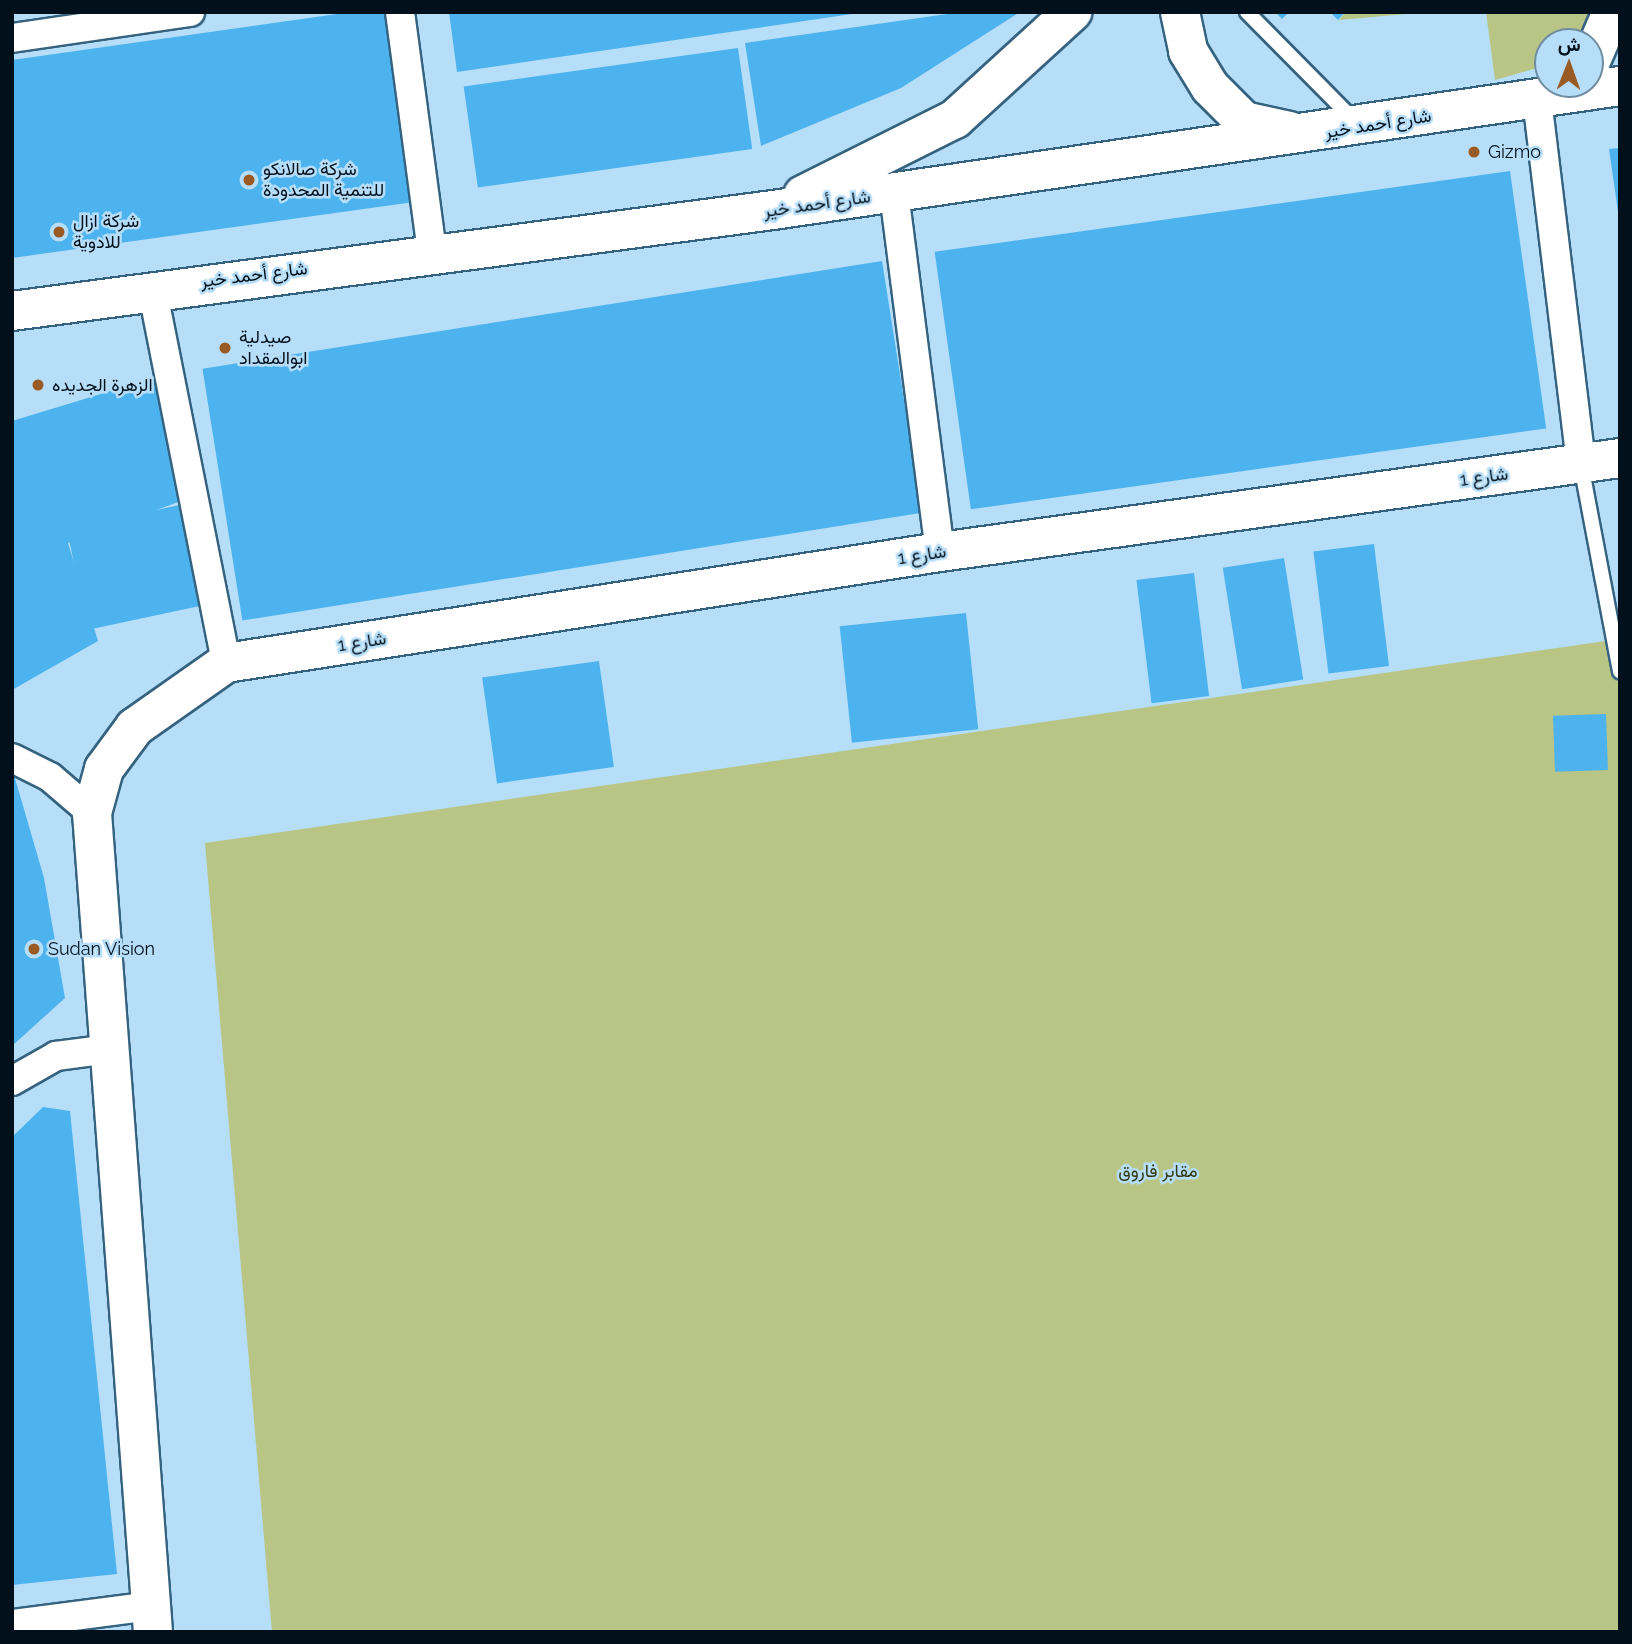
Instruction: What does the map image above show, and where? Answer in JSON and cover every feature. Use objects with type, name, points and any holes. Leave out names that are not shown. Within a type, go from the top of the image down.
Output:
[{"type":"street","points":[[12,38],[190,12]]},
{"type":"street","points":[[400,12],[432,253]]},
{"type":"street","points":[[773,210],[955,119],[1072,12]]},
{"type":"street","points":[[1180,12],[1188,51],[1210,87],[1244,121],[1346,129]]},
{"type":"street","points":[[1604,30],[1612,12]]},
{"type":"street","points":[[1537,99],[1581,464]]},
{"type":"street","name":"شارع أحمد خير","points":[[12,311],[152,288],[773,210],[1346,129],[1537,99]]},
{"type":"street","points":[[894,193],[940,552]]},
{"type":"street","points":[[12,1624],[151,1619],[92,813],[104,769],[135,727],[226,663],[152,288]]},
{"type":"street","name":"شارع 1","points":[[226,663],[940,552],[1620,458]]},
{"type":"street","points":[[12,758],[50,777],[92,813]]},
{"type":"street","points":[[12,1081],[56,1056],[109,1049]]},
{"type":"lane","points":[[1247,12],[1346,129]]},
{"type":"lane","points":[[1581,464],[1620,671]]},
{"type":"green space","points":[[1346,12],[1428,12],[1339,20]]},
{"type":"green space","points":[[1486,12],[1595,12],[1591,28],[1534,28],[1534,69],[1495,80]]},
{"type":"green space","name":"مقابر فاروق","points":[[1620,639],[1620,1632],[272,1632],[205,843]]},
{"type":"building","points":[[351,12],[387,12],[414,202],[12,258],[12,60]]},
{"type":"building","points":[[449,12],[852,12],[852,14],[457,72]]},
{"type":"building","points":[[961,12],[1020,12],[901,88],[761,146],[745,43]]},
{"type":"building","points":[[1275,12],[1289,12],[1282,19]]},
{"type":"building","points":[[1330,12],[1345,12],[1338,20]]},
{"type":"building","points":[[738,48],[752,149],[478,188],[464,87]]},
{"type":"building","points":[[1620,148],[1620,212],[1618,212],[1609,149]]},
{"type":"building","points":[[1510,171],[1546,428],[971,509],[935,252]]},
{"type":"building","points":[[882,261],[922,513],[242,620],[202,369]]},
{"type":"building","points":[[160,376],[189,498],[68,543],[98,641],[12,690],[12,421]]},
{"type":"building","points":[[189,503],[210,604],[88,630],[67,529]]},
{"type":"building","points":[[1374,544],[1389,666],[1328,674],[1313,551]]},
{"type":"building","points":[[1284,558],[1303,679],[1242,689],[1223,568]]},
{"type":"building","points":[[1194,573],[1209,696],[1152,703],[1136,580]]},
{"type":"building","points":[[966,613],[978,729],[852,743],[840,626]]},
{"type":"building","points":[[599,661],[614,767],[497,783],[482,677]]},
{"type":"building","points":[[1606,714],[1608,770],[1555,772],[1553,716]]},
{"type":"building","name":"Sudan Vision","points":[[12,768],[44,878],[65,998],[12,1046]]},
{"type":"building","points":[[43,1107],[70,1111],[117,1574],[12,1585],[12,1137]]},
{"type":"place","name":"Gizmo","points":[[1474,152]]},
{"type":"place","name":"شركة صالانكو للتنمية المحدودة","points":[[249,180]]},
{"type":"place","name":"شركة ازال للادوية","points":[[59,232]]},
{"type":"place","name":"صيدلية ابوالمقداد","points":[[225,348]]},
{"type":"place","name":"الزهرة الجديده","points":[[38,385]]},
{"type":"place","name":"Sudan Vision","points":[[34,949]]}]
